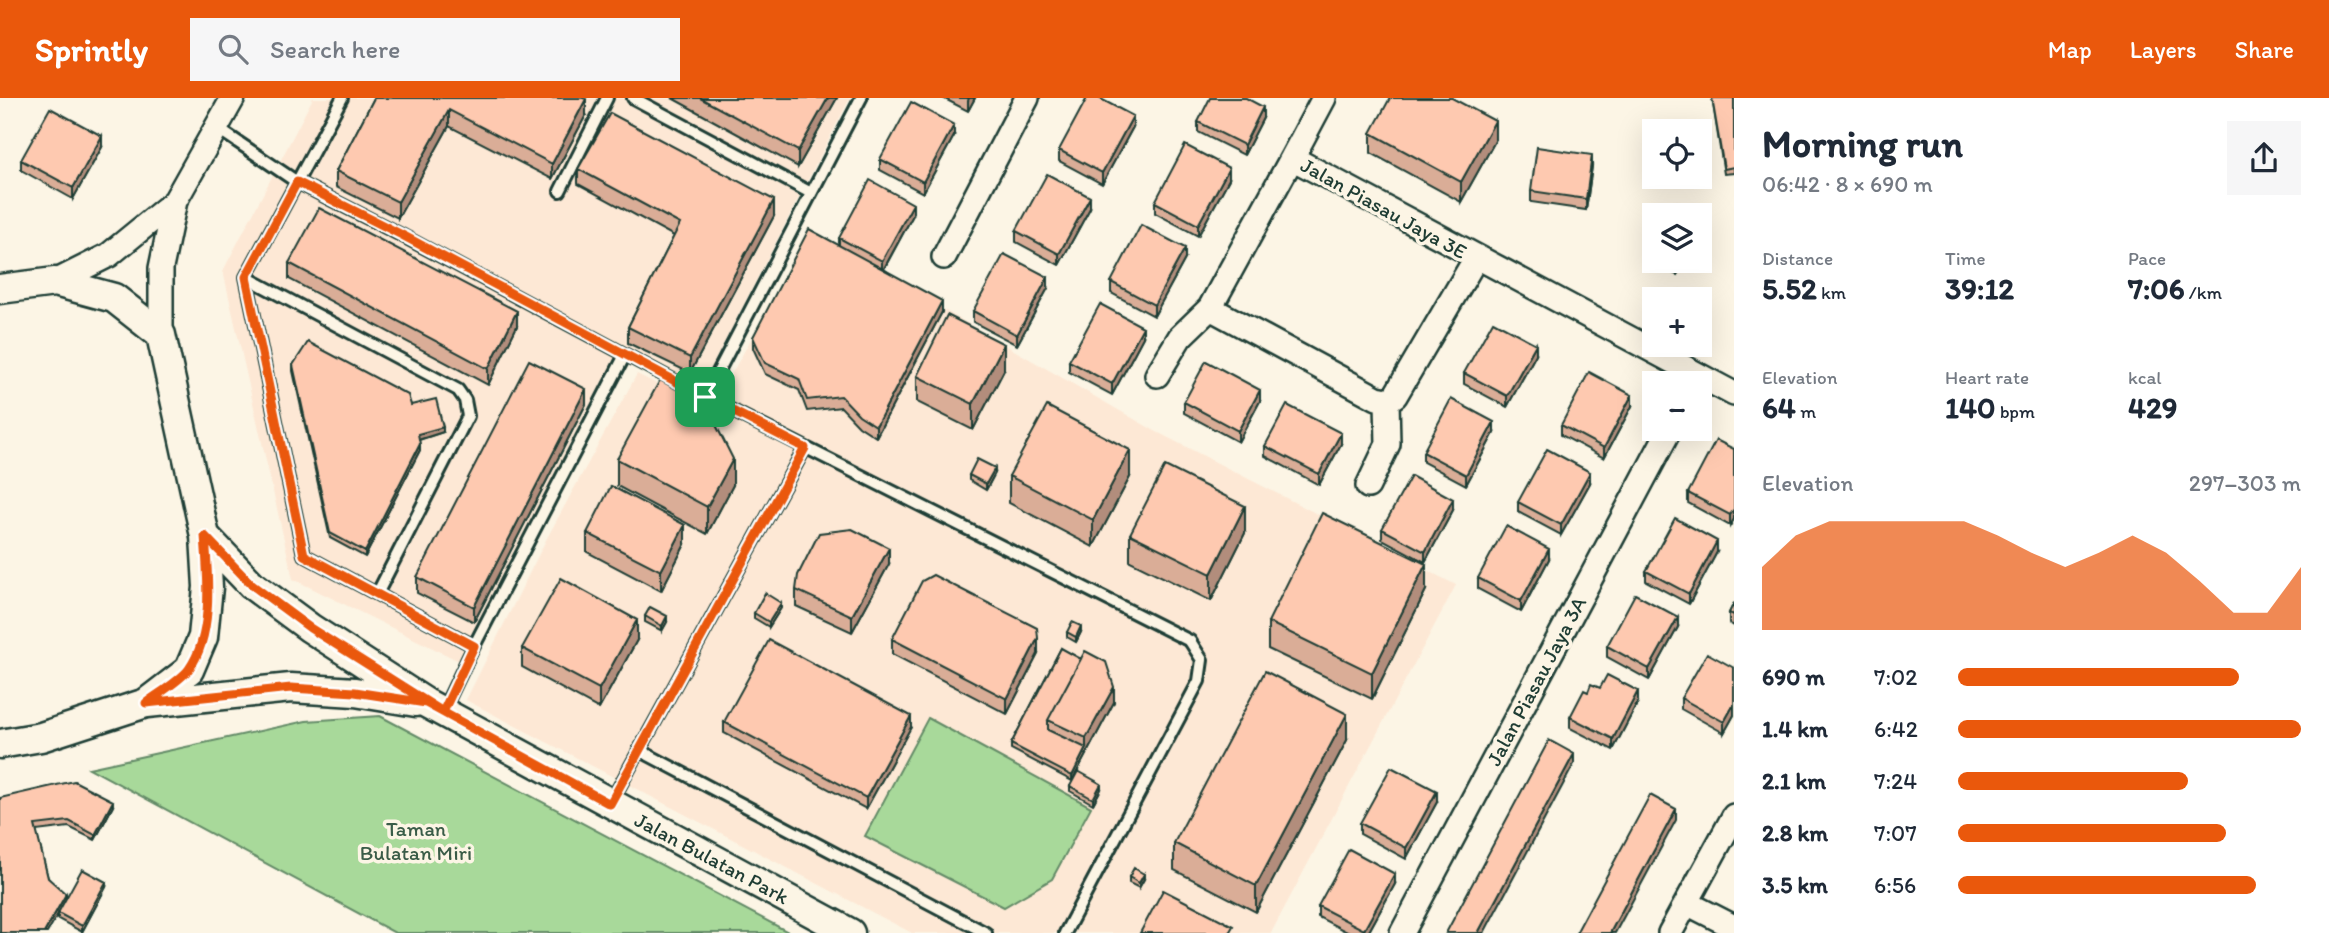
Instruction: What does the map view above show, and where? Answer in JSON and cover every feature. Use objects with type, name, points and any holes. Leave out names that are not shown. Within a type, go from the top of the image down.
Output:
[{"type":"street","points":[[146,703],[189,670],[203,637],[208,587],[205,536],[160,335],[161,268],[175,201],[233,98]]},
{"type":"street","points":[[944,257],[1027,98]]},
{"type":"street","name":"Jalan Piasau Jaya 3E","points":[[1157,375],[1180,337],[1210,308],[1324,98]]},
{"type":"street","name":"Jalan Piasau Jaya 3E","points":[[1292,158],[1681,371]]},
{"type":"street","points":[[0,289],[55,282],[108,255],[175,201]]},
{"type":"street","name":"Jalan Piasau Jaya 3E","points":[[1387,400],[1395,396],[1476,258]]},
{"type":"street","points":[[55,282],[114,298],[160,335]]},
{"type":"street","points":[[1210,308],[1377,398],[1387,400],[1388,444],[1368,486]]},
{"type":"street","name":"Jalan Piasau Jaya 3E","points":[[1712,385],[1734,394]]},
{"type":"street","name":"Jalan Piasau Jaya 3A","points":[[1402,933],[1664,441]]},
{"type":"street","name":"Jalan Bulatan Park","points":[[205,536],[252,585],[310,628],[434,708],[817,920],[850,933]]},
{"type":"street","points":[[0,744],[41,737],[146,703],[291,688],[355,692],[434,708]]},
{"type":"street","points":[[1670,933],[1734,816]]},
{"type":"street","points":[[1687,903],[1734,927]]},
{"type":"lane","points":[[342,98],[246,277],[304,555],[474,646]]},
{"type":"lane","points":[[560,191],[607,98]]},
{"type":"lane","points":[[633,98],[811,193]]},
{"type":"lane","points":[[705,397],[861,98]]},
{"type":"lane","points":[[217,128],[297,182],[404,236],[625,355],[1190,640],[1202,660],[1199,681],[1065,933]]},
{"type":"lane","points":[[246,277],[458,390],[465,400],[468,416],[377,594]]},
{"type":"lane","points":[[434,708],[474,646],[625,355]]},
{"type":"lane","points":[[610,804],[805,448]]},
{"type":"lane","points":[[639,750],[986,933]]},
{"type":"shaded area","points":[[313,98],[850,98],[701,388],[623,349],[461,662],[293,579],[223,271]]},
{"type":"shaded area","points":[[810,233],[1155,431],[1456,585],[1271,933],[912,933],[466,700],[547,538],[637,374],[711,411]]},
{"type":"green space","name":"Taman Bulatan Miri","points":[[380,716],[790,933],[395,933],[89,768],[306,721]]},
{"type":"green space","points":[[928,718],[1091,807],[1052,879],[1004,907],[865,836]]},
{"type":"building","points":[[374,98],[586,99],[552,164],[449,110],[398,202],[336,171]]},
{"type":"building","points":[[700,98],[828,98],[798,151]]},
{"type":"building","points":[[1087,98],[1099,98],[1133,116],[1102,173],[1059,150]]},
{"type":"building","points":[[1210,98],[1246,98],[1263,107],[1244,145],[1198,122]]},
{"type":"building","points":[[1390,98],[1452,98],[1495,121],[1461,182],[1371,133]]},
{"type":"building","points":[[1712,98],[1734,98],[1734,167],[1724,169]]},
{"type":"building","points":[[911,102],[954,125],[923,182],[880,159]]},
{"type":"building","points":[[50,108],[102,136],[73,188],[21,160]]},
{"type":"building","points":[[610,113],[774,200],[690,358],[628,327],[680,224],[578,169]]},
{"type":"building","points":[[1185,145],[1229,168],[1198,225],[1155,202]]},
{"type":"building","points":[[1537,147],[1592,155],[1586,199],[1531,191]]},
{"type":"building","points":[[1047,174],[1090,197],[1059,254],[1016,231]]},
{"type":"building","points":[[870,180],[913,204],[882,261],[839,238]]},
{"type":"building","points":[[319,208],[517,311],[488,369],[289,263]]},
{"type":"building","points":[[1141,225],[1185,248],[1154,305],[1111,282]]},
{"type":"building","points":[[809,229],[942,301],[876,426],[859,415],[841,396],[807,400],[799,379],[765,363],[753,337]]},
{"type":"building","points":[[1004,254],[1048,277],[1017,335],[973,311]]},
{"type":"building","points":[[1100,304],[1143,327],[1112,384],[1069,361]]},
{"type":"building","points":[[947,315],[1004,344],[973,404],[917,376]]},
{"type":"building","points":[[1493,321],[1536,344],[1507,396],[1464,373]]},
{"type":"building","points":[[308,342],[408,395],[411,405],[436,399],[443,427],[418,434],[420,444],[365,552],[330,533],[293,365]]},
{"type":"building","points":[[529,360],[586,389],[474,607],[417,577]]},
{"type":"building","points":[[1206,361],[1260,390],[1238,431],[1184,402]]},
{"type":"building","points":[[1589,372],[1632,395],[1604,448],[1561,425]]},
{"type":"building","points":[[660,380],[706,405],[733,459],[707,507],[617,459]]},
{"type":"building","points":[[1451,399],[1494,422],[1466,475],[1423,452]]},
{"type":"building","points":[[1287,405],[1341,433],[1319,474],[1265,446]]},
{"type":"building","points":[[1047,406],[1130,450],[1093,520],[1009,476]]},
{"type":"building","points":[[1716,440],[1734,449],[1734,509],[1730,515],[1688,493]]},
{"type":"building","points":[[1547,449],[1590,472],[1561,525],[1518,502]]},
{"type":"building","points":[[977,459],[995,468],[986,484],[969,475]]},
{"type":"building","points":[[1165,466],[1245,506],[1211,574],[1130,534]]},
{"type":"building","points":[[1411,476],[1453,499],[1425,552],[1382,529]]},
{"type":"building","points":[[611,486],[685,525],[661,571],[587,533]]},
{"type":"building","points":[[1322,513],[1426,564],[1372,673],[1268,622]]},
{"type":"building","points":[[1675,518],[1717,541],[1689,594],[1646,571]]},
{"type":"building","points":[[1506,526],[1549,549],[1521,601],[1478,578]]},
{"type":"building","points":[[852,529],[889,548],[852,616],[796,590],[798,575],[819,533]]},
{"type":"building","points":[[933,575],[1037,628],[1038,638],[1007,699],[892,639],[922,581]]},
{"type":"building","points":[[561,578],[637,620],[599,689],[522,648]]},
{"type":"building","points":[[765,593],[781,603],[769,622],[754,613]]},
{"type":"building","points":[[1635,594],[1678,617],[1649,669],[1607,646]]},
{"type":"building","points":[[650,607],[667,616],[662,626],[645,616]]},
{"type":"building","points":[[1072,622],[1081,626],[1076,637],[1067,632]]},
{"type":"building","points":[[769,640],[911,716],[866,798],[724,722]]},
{"type":"building","points":[[1061,648],[1081,659],[1048,720],[1048,730],[1086,748],[1072,776],[1011,744]]},
{"type":"building","points":[[1085,651],[1106,662],[1114,687],[1086,738],[1048,720]]},
{"type":"building","points":[[1707,653],[1734,668],[1734,704],[1724,722],[1681,698]]},
{"type":"building","points":[[1265,671],[1347,714],[1256,886],[1174,843]]},
{"type":"building","points":[[1607,675],[1638,691],[1613,739],[1570,717],[1584,690],[1588,692],[1591,684],[1600,688]]},
{"type":"building","points":[[1549,740],[1574,754],[1478,933],[1446,933]]},
{"type":"building","points":[[1391,767],[1437,791],[1406,848],[1360,823]]},
{"type":"building","points":[[1078,771],[1101,784],[1093,799],[1070,786]]},
{"type":"building","points":[[74,781],[113,801],[95,835],[69,821],[35,825],[48,878],[66,894],[44,933],[0,933],[0,798]]},
{"type":"building","points":[[1650,795],[1676,809],[1610,933],[1576,933]]},
{"type":"building","points":[[1349,849],[1395,874],[1364,930],[1318,906]]},
{"type":"building","points":[[1134,868],[1144,874],[1139,883],[1129,877]]},
{"type":"building","points":[[82,869],[106,882],[82,926],[58,913]]},
{"type":"building","points":[[1163,890],[1233,926],[1229,933],[1140,933]]},
{"type":"route","points":[[297,182],[404,236],[705,397],[805,448],[610,804],[426,703],[355,692],[291,688],[146,703],[189,670],[203,637],[208,587],[205,536],[252,585],[310,628],[443,712],[474,646],[304,555],[246,277],[297,182]]}]
